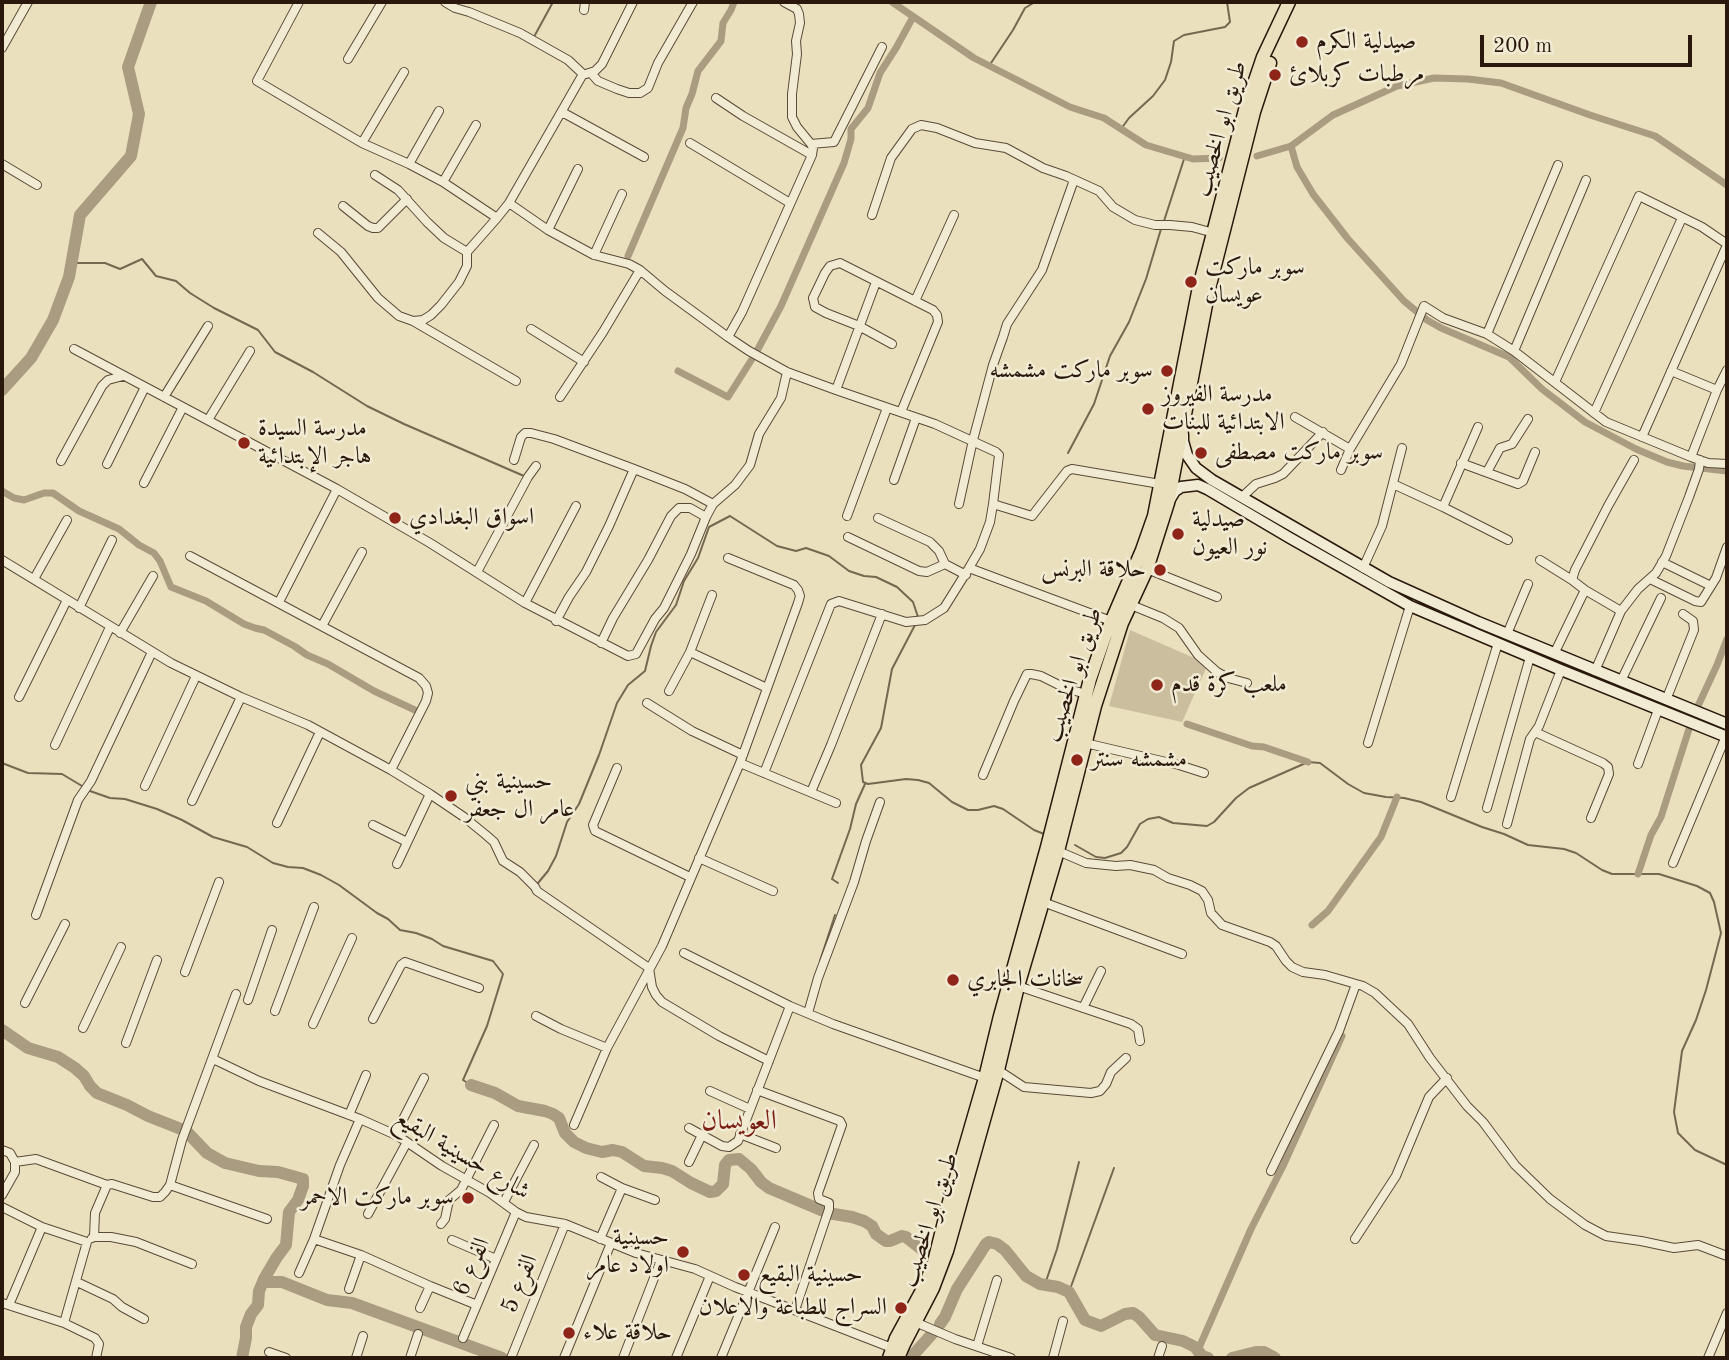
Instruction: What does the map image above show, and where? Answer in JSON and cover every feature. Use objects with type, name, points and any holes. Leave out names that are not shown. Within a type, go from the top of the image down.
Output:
[{"type":"main road","name":"طريق ابو الخصيب","points":[[893,1355],[915,1322],[939,1273],[1000,1016],[1086,694],[1147,569],[1167,503],[1214,233],[1251,92],[1270,40],[1290,2]]},
{"type":"main road","name":"طريق ابو الخصيب","points":[[893,1355],[930,1273],[998,1070],[1018,986],[1058,850],[1085,743],[1111,621],[1149,531],[1204,288],[1259,94],[1278,43],[1299,2]]},
{"type":"main road","points":[[1183,420],[1183,441],[1187,455],[1196,468],[1363,568],[1415,595],[1727,724]]},
{"type":"main road","points":[[1167,503],[1181,487],[1198,485],[1410,606],[1726,737]]},
{"type":"street","points":[[2,48],[28,2]]},
{"type":"street","points":[[299,2],[257,80],[362,143],[409,163],[443,182],[497,218]]},
{"type":"street","points":[[348,59],[382,2]]},
{"type":"street","points":[[445,2],[520,33],[568,60],[598,81],[629,93],[640,93],[648,88],[658,63],[693,2]]},
{"type":"street","points":[[469,12],[472,2]]},
{"type":"street","points":[[413,321],[431,316],[459,282],[467,266],[467,252],[509,203],[587,74],[598,69],[633,2]]},
{"type":"street","points":[[728,337],[748,300],[812,155],[811,144],[792,117],[799,14],[797,9],[783,2]]},
{"type":"street","points":[[811,144],[830,143],[837,138],[882,47]]},
{"type":"street","points":[[362,143],[404,72]]},
{"type":"street","points":[[716,98],[812,155]]},
{"type":"street","points":[[409,163],[439,111]]},
{"type":"street","points":[[562,112],[644,157]]},
{"type":"street","points":[[443,182],[476,125]]},
{"type":"street","points":[[873,215],[891,158],[912,129],[921,125],[937,128],[975,143],[1006,148],[1043,168],[1098,191],[1113,207],[1135,220],[1155,225],[1192,227],[1214,233]]},
{"type":"street","points":[[690,143],[790,203]]},
{"type":"street","points":[[2,164],[37,185]]},
{"type":"street","points":[[1487,334],[1558,166]]},
{"type":"street","points":[[548,230],[578,169]]},
{"type":"street","points":[[375,175],[398,190],[444,238],[467,252]]},
{"type":"street","points":[[959,504],[972,440],[1007,324],[1042,270],[1074,180]]},
{"type":"street","points":[[1514,351],[1586,180]]},
{"type":"street","points":[[594,254],[622,194]]},
{"type":"street","points":[[1555,382],[1639,196],[1702,228],[1727,244],[1642,437]]},
{"type":"street","points":[[343,206],[368,226],[378,228],[407,199]]},
{"type":"street","points":[[509,203],[548,230],[594,254],[640,270],[728,337],[787,372],[901,412],[998,453],[993,504],[986,536],[944,608],[925,620],[906,622],[839,601],[831,604],[764,773]]},
{"type":"street","points":[[915,301],[954,215]]},
{"type":"street","points":[[1594,413],[1682,218]]},
{"type":"street","points":[[318,233],[341,252],[378,298],[399,316],[413,321],[516,381]]},
{"type":"street","points":[[892,344],[859,326],[818,309],[813,303],[830,266],[840,263],[936,312],[938,319],[901,412]]},
{"type":"street","points":[[560,397],[640,270]]},
{"type":"street","points":[[836,390],[876,282]]},
{"type":"street","points":[[1341,470],[1350,449],[1401,364],[1424,306],[1443,318],[1487,334],[1514,351],[1606,422],[1697,463],[1727,464]]},
{"type":"street","points":[[164,397],[208,326]]},
{"type":"street","points":[[531,329],[583,362]]},
{"type":"street","points":[[74,349],[337,489],[556,621],[628,656],[636,653],[676,586],[713,504],[735,485],[750,465],[759,434],[781,398],[787,372]]},
{"type":"street","points":[[208,421],[250,351]]},
{"type":"street","points":[[1595,671],[1621,611],[1662,562],[1697,463],[1717,390],[1727,370]]},
{"type":"street","points":[[1671,371],[1717,390]]},
{"type":"street","points":[[61,461],[102,386],[108,380],[123,376]]},
{"type":"street","points":[[107,464],[145,387]]},
{"type":"street","points":[[144,484],[183,407]]},
{"type":"street","points":[[847,516],[887,408]]},
{"type":"street","points":[[1295,417],[1350,449]]},
{"type":"street","points":[[894,480],[916,418]]},
{"type":"street","points":[[1487,472],[1500,448],[1512,444],[1528,419]]},
{"type":"street","points":[[1444,506],[1478,428]]},
{"type":"street","points":[[1242,497],[1256,484],[1283,474],[1323,432]]},
{"type":"street","points":[[514,460],[522,437],[525,433],[531,433],[634,469],[713,504]]},
{"type":"street","points":[[1363,568],[1382,526],[1402,448]]},
{"type":"street","points":[[1461,463],[1520,484],[1535,452]]},
{"type":"street","points":[[1572,580],[1634,460]]},
{"type":"street","points":[[477,572],[536,466]]},
{"type":"street","points":[[556,621],[586,572],[634,469]]},
{"type":"street","points":[[993,504],[1032,516],[1067,471],[1072,469],[1160,484]]},
{"type":"street","points":[[1393,484],[1444,506],[1508,540]]},
{"type":"street","points":[[279,602],[337,489]]},
{"type":"street","points":[[525,603],[576,506]]},
{"type":"street","points":[[601,643],[671,516],[679,508],[690,508],[706,517]]},
{"type":"street","points":[[878,518],[930,542],[939,551],[945,564]]},
{"type":"street","points":[[34,579],[67,520]]},
{"type":"street","points":[[848,537],[919,571],[926,572],[945,564],[1111,621]]},
{"type":"street","points":[[79,608],[112,540]]},
{"type":"street","points":[[1650,579],[1695,601],[1701,601],[1716,578],[1727,547]]},
{"type":"street","points":[[322,626],[362,552]]},
{"type":"street","points":[[190,556],[419,678],[426,686],[426,701],[391,770]]},
{"type":"street","points":[[574,1125],[607,1048],[662,946],[741,759],[800,596],[794,585],[728,558]]},
{"type":"street","points":[[2,560],[152,652],[241,698],[308,725],[430,794],[494,842],[503,861],[520,872],[537,891],[649,968],[652,987],[662,1002],[719,1036],[769,1061]]},
{"type":"street","points":[[1540,560],[1621,611]]},
{"type":"street","points":[[1662,562],[1711,586]]},
{"type":"street","points":[[1147,569],[1217,597]]},
{"type":"street","points":[[120,633],[153,576]]},
{"type":"street","points":[[1507,634],[1528,584]]},
{"type":"street","points":[[1554,654],[1585,590]]},
{"type":"street","points":[[669,691],[690,652],[712,595]]},
{"type":"street","points":[[1621,681],[1661,598]]},
{"type":"street","points":[[19,697],[67,600]]},
{"type":"street","points":[[1131,605],[1163,618],[1179,628],[1198,655],[1217,672],[1247,683]]},
{"type":"street","points":[[1368,743],[1410,606]]},
{"type":"street","points":[[811,792],[882,614]]},
{"type":"street","points":[[1666,700],[1694,630],[1693,621],[1684,614]]},
{"type":"street","points":[[55,745],[110,627]]},
{"type":"street","points":[[1451,797],[1498,643]]},
{"type":"street","points":[[36,915],[81,795],[91,781],[152,652]]},
{"type":"street","points":[[690,652],[767,688]]},
{"type":"street","points":[[1487,808],[1530,657]]},
{"type":"street","points":[[1507,824],[1530,739],[1539,726],[1561,670]]},
{"type":"street","points":[[983,775],[1027,674],[1041,676],[1065,688],[1086,694]]},
{"type":"street","points":[[145,786],[196,676]]},
{"type":"street","points":[[192,801],[241,698]]},
{"type":"street","points":[[647,703],[764,773],[836,803]]},
{"type":"street","points":[[1638,764],[1658,710]]},
{"type":"street","points":[[277,823],[320,732]]},
{"type":"street","points":[[1535,732],[1608,767],[1609,774],[1591,818]]},
{"type":"street","points":[[1673,863],[1726,737]]},
{"type":"street","points":[[1085,743],[1204,773]]},
{"type":"street","points":[[617,768],[593,825],[595,831],[690,877]]},
{"type":"street","points":[[397,864],[430,794]]},
{"type":"street","points":[[808,1013],[880,802]]},
{"type":"street","points":[[373,825],[407,842]]},
{"type":"street","points":[[1058,850],[1086,863],[1130,865],[1154,870],[1202,891],[1208,900],[1211,913],[1222,925],[1270,942],[1292,967],[1356,984],[1376,993],[1408,1024],[1430,1058],[1515,1165],[1550,1199],[1584,1225],[1606,1236],[1674,1248],[1698,1245],[1727,1256]]},
{"type":"street","points":[[698,858],[773,891]]},
{"type":"street","points":[[185,972],[219,882]]},
{"type":"street","points":[[1043,902],[1182,954]]},
{"type":"street","points":[[275,1011],[314,907]]},
{"type":"street","points":[[25,1003],[65,923]]},
{"type":"street","points":[[248,1000],[272,930]]},
{"type":"street","points":[[313,1024],[352,938]]},
{"type":"street","points":[[83,1028],[121,947]]},
{"type":"street","points":[[684,953],[790,1006],[833,1024],[985,1078]]},
{"type":"street","points":[[126,1043],[157,960]]},
{"type":"street","points":[[373,1019],[405,962],[479,988]]},
{"type":"street","points":[[1083,1008],[1101,971]]},
{"type":"street","points":[[1271,1171],[1339,1031],[1356,984]]},
{"type":"street","points":[[1018,986],[1132,1024],[1139,1029],[1140,1041]]},
{"type":"street","points":[[15,1162],[36,1159],[107,1185],[160,1197],[170,1185],[182,1140],[236,994]]},
{"type":"street","points":[[688,1128],[722,1146],[729,1147],[734,1144],[740,1135],[790,1006]]},
{"type":"street","points":[[536,1016],[607,1048]]},
{"type":"street","points":[[998,1070],[1024,1087],[1091,1093],[1100,1091],[1111,1072],[1126,1058]]},
{"type":"street","name":"شارع حسينية البقيع","points":[[212,1059],[259,1081],[396,1135],[526,1217],[565,1224],[661,1261],[686,1266],[795,1310],[893,1355]]},
{"type":"street","points":[[349,1115],[366,1075]]},
{"type":"street","points":[[396,1135],[424,1077]]},
{"type":"street","points":[[1355,1239],[1396,1176],[1429,1097],[1447,1078]]},
{"type":"street","points":[[757,1090],[840,1121],[842,1125],[818,1193],[819,1199],[829,1203],[828,1212],[795,1310]]},
{"type":"street","points":[[710,1091],[750,1109]]},
{"type":"street","points":[[299,1273],[360,1119]]},
{"type":"street","points":[[441,1224],[445,1219],[449,1200],[461,1190],[494,1125]]},
{"type":"street","points":[[689,1162],[702,1135]]},
{"type":"street","points":[[740,1135],[776,1148]]},
{"type":"street","points":[[368,1213],[407,1142]]},
{"type":"street","points":[[504,1202],[534,1145]]},
{"type":"street","points":[[2,1150],[10,1153],[15,1162],[15,1172],[2,1195]]},
{"type":"street","points":[[601,1177],[655,1200]]},
{"type":"street","points":[[64,1323],[90,1240],[95,1213],[107,1185]]},
{"type":"street","points":[[170,1185],[267,1219]]},
{"type":"street","points":[[600,1239],[622,1188]]},
{"type":"street","points":[[2,1207],[43,1227],[90,1240],[111,1237],[136,1242],[192,1264]]},
{"type":"street","name":"الفرع 6","points":[[463,1338],[516,1212]]},
{"type":"street","name":"الفرع 5","points":[[511,1358],[565,1224]]},
{"type":"street","points":[[43,1227],[6,1304],[64,1323],[94,1338],[99,1344],[96,1358]]},
{"type":"street","points":[[721,1358],[775,1227]]},
{"type":"street","points":[[314,1239],[362,1255],[477,1305]]},
{"type":"street","points":[[452,1240],[496,1259]]},
{"type":"street","points":[[564,1358],[611,1243]]},
{"type":"street","points":[[349,1289],[362,1255]]},
{"type":"street","points":[[623,1358],[661,1261]]},
{"type":"street","points":[[676,1358],[710,1276]]},
{"type":"street","points":[[977,1346],[997,1280]]},
{"type":"street","points":[[77,1282],[113,1299],[144,1319]]},
{"type":"street","points":[[420,1308],[430,1286]]},
{"type":"street","points":[[1708,1358],[1727,1313]]},
{"type":"street","points":[[1053,1358],[1063,1321]]},
{"type":"street","points":[[915,1322],[1011,1358]]},
{"type":"street","points":[[410,1358],[418,1334]]},
{"type":"street","points":[[356,1358],[363,1336]]},
{"type":"street","points":[[1158,1358],[1162,1346]]},
{"type":"street","points":[[270,1352],[286,1358]]},
{"type":"shaded area","name":"ملعب كرة قدم","points":[[1130,630],[1208,664],[1182,722],[1109,706]]},
{"type":"waterway","points":[[2,390],[31,358],[53,320],[69,277],[80,215],[131,156],[139,114],[128,67],[151,2]]},
{"type":"waterway","points":[[535,35],[553,2]]},
{"type":"waterway","points":[[628,256],[683,128],[686,108],[698,71],[721,41],[723,23],[734,2]]},
{"type":"waterway","points":[[892,2],[974,58],[1070,107],[1104,118],[1146,145],[1193,159],[1219,158]]},
{"type":"waterway","points":[[989,66],[1025,8],[1035,2]]},
{"type":"waterway","points":[[1121,129],[1165,80],[1174,41],[1184,35],[1225,27],[1230,22],[1227,2]]},
{"type":"waterway","points":[[758,349],[781,306],[844,163],[851,129],[868,108],[880,73],[913,17]]},
{"type":"waterway","points":[[1257,156],[1291,146],[1333,115],[1397,86],[1434,78],[1468,79],[1501,83],[1655,136],[1727,185]]},
{"type":"waterway","points":[[1291,146],[1297,167],[1313,194],[1348,239],[1404,301],[1427,320],[1509,357],[1542,389],[1585,422],[1636,449],[1683,466],[1727,471]]},
{"type":"waterway","points":[[1164,221],[1185,156]]},
{"type":"waterway","points":[[1068,453],[1094,404],[1110,356],[1129,322],[1161,229]]},
{"type":"waterway","points":[[71,263],[105,263],[120,269],[142,259],[156,276],[176,281],[214,308],[258,330],[275,352],[367,406],[524,476]]},
{"type":"waterway","points":[[678,371],[728,397],[752,359]]},
{"type":"waterway","points":[[2,491],[24,500],[44,493],[53,493],[79,511],[119,529],[154,553],[171,587],[206,601],[244,624],[264,630],[374,691],[417,711]]},
{"type":"waterway","points":[[538,883],[556,856],[567,822],[579,804],[617,703],[628,685],[645,671],[656,632],[676,605],[709,527],[730,516],[777,546],[796,551],[806,548],[829,556],[849,571],[876,577],[897,587],[913,602],[918,617]]},
{"type":"waterway","points":[[915,625],[892,669],[881,728],[861,765],[863,782],[868,784],[906,779],[929,783],[952,802],[968,810],[994,806],[1044,834]]},
{"type":"waterway","points":[[1698,706],[1727,639]]},
{"type":"waterway","points":[[1187,724],[1308,762]]},
{"type":"waterway","points":[[1638,874],[1651,835],[1661,817],[1689,729]]},
{"type":"waterway","points":[[1075,845],[1096,857],[1105,858],[1121,853],[1140,824],[1148,819],[1159,817],[1173,823],[1207,826],[1249,788],[1308,762],[1320,763],[1364,793],[1421,802],[1528,845],[1576,853],[1612,874],[1659,874],[1697,886],[1710,893],[1721,933],[1706,990],[1682,1051],[1674,1112],[1678,1133],[1695,1150],[1727,1165]]},
{"type":"waterway","points":[[2,763],[28,773],[62,774],[82,786]]},
{"type":"waterway","points":[[838,883],[832,879],[865,784]]},
{"type":"waterway","points":[[90,791],[157,809],[213,837],[247,847],[273,863],[303,868],[321,875],[388,919],[400,930],[416,933],[443,946],[493,961],[503,974],[487,1026],[463,1080],[471,1085]]},
{"type":"waterway","points":[[1312,925],[1328,911],[1381,837],[1397,797]]},
{"type":"waterway","points":[[820,961],[835,915]]},
{"type":"waterway","points":[[2,1030],[28,1048],[58,1057],[75,1068],[97,1093],[186,1131],[207,1153],[225,1163],[303,1179],[298,1200],[289,1212],[286,1245],[264,1279],[269,1282],[282,1282],[327,1300],[352,1303],[502,1358]]},
{"type":"waterway","points":[[1198,1350],[1251,1229],[1342,1036]]},
{"type":"waterway","points":[[471,1085],[495,1093],[518,1106],[553,1114],[559,1118],[565,1133],[586,1148],[602,1152],[622,1152],[644,1166],[672,1171],[710,1192],[716,1191],[723,1184],[725,1165],[729,1160],[739,1159],[769,1188],[828,1213],[864,1221],[886,1241],[906,1237],[924,1251]]},
{"type":"waterway","points":[[1045,1284],[1057,1249],[1079,1162]]},
{"type":"waterway","points":[[1069,1292],[1114,1168]]},
{"type":"waterway","points":[[940,1324],[957,1289],[989,1242],[1005,1250],[1026,1276],[1040,1284],[1069,1292],[1085,1320],[1101,1326],[1133,1313],[1155,1335],[1183,1341],[1208,1358]]},
{"type":"waterway","points":[[242,1358],[246,1327],[258,1305],[259,1291],[264,1279]]},
{"type":"waterway","points":[[913,1358],[932,1334]]},
{"type":"waterway","points":[[1232,1358],[1256,1352],[1264,1352],[1275,1358]]},
{"type":"place","name":"صيدلية الكرم","points":[[1302,42]]},
{"type":"place","name":"مرطبات كربلائ","points":[[1275,75]]},
{"type":"place","name":"سوبر ماركت عويسان","points":[[1191,282]]},
{"type":"place","name":"سوبر ماركت مشمشه","points":[[1167,371]]},
{"type":"place","name":"مدرسة الفيروز الابتدائية للبنات","points":[[1148,409]]},
{"type":"place","name":"مدرسة السيدة هاجر الإبتدائية","points":[[244,443]]},
{"type":"place","name":"سوبر ماركت مصطفى","points":[[1201,453]]},
{"type":"place","name":"اسواق البغدادي","points":[[395,518]]},
{"type":"place","name":"صيدلية نور العيون","points":[[1178,534]]},
{"type":"place","name":"حلاقة البرنس","points":[[1160,570]]},
{"type":"place","name":"ملعب كرة قدم","points":[[1157,685]]},
{"type":"place","name":"مشمشه سنتر","points":[[1077,760]]},
{"type":"place","name":"حسينية بني عامر ال جعفر","points":[[451,796]]},
{"type":"place","name":"سخانات الجابري","points":[[953,980]]},
{"type":"place","name":"سوبر ماركت الاحمر","points":[[468,1198]]},
{"type":"place","name":"حسينية اولاد عامر","points":[[683,1252]]},
{"type":"place","name":"حسينية البقيع","points":[[744,1275]]},
{"type":"place","name":"السراج للطباعة والاعلان","points":[[901,1308]]},
{"type":"place","name":"حلاقة علاء","points":[[569,1333]]},
{"type":"district","name":"العويسان","points":[[739,1122]]}]
